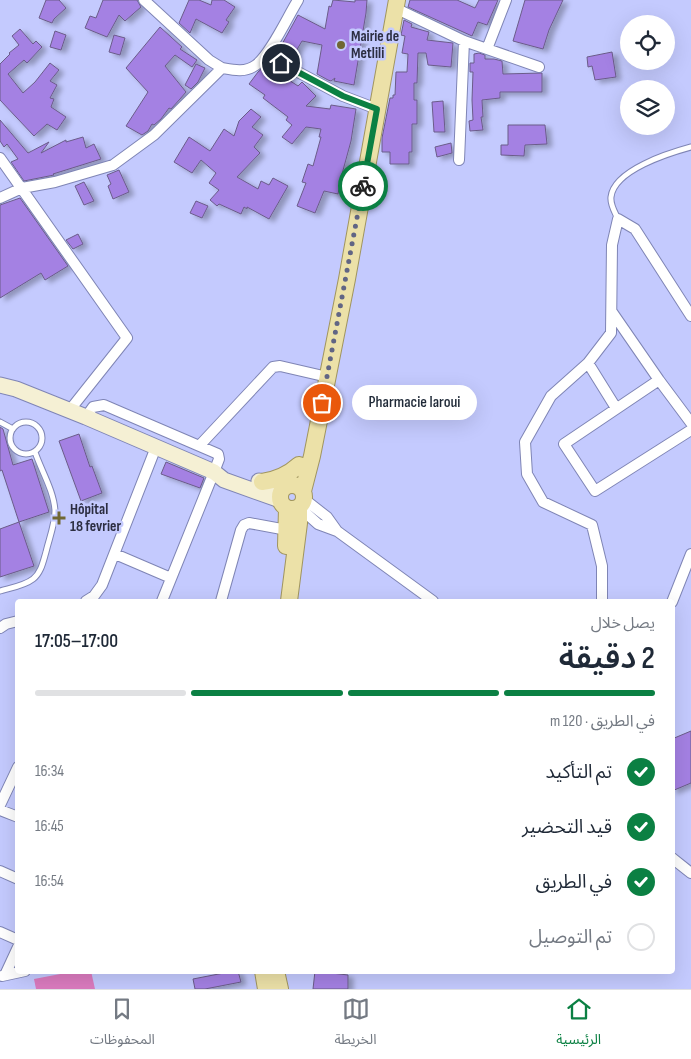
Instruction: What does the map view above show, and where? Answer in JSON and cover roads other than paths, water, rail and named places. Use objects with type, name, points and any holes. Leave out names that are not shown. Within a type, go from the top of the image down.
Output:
[{"type":"main road","points":[[277,599],[299,465],[394,3]]},
{"type":"main road","points":[[289,599],[299,523],[294,498],[312,456],[373,108]]},
{"type":"main road","points":[[0,385],[86,417],[214,472],[224,480],[294,498]]},
{"type":"main road","points":[[262,482],[286,475],[299,465]]},
{"type":"main road","points":[[214,472],[226,472],[262,482],[294,498]]},
{"type":"main road","points":[[264,974],[266,989]]},
{"type":"main road","points":[[277,974],[280,989]]},
{"type":"street","points":[[144,0],[210,60],[222,68],[239,71],[255,66],[266,55],[298,0]]},
{"type":"street","points":[[487,49],[506,0]]},
{"type":"street","points":[[394,3],[464,40],[539,67]]},
{"type":"street","points":[[458,160],[464,40]]},
{"type":"street","points":[[266,55],[343,96],[373,108]]},
{"type":"street","points":[[0,198],[22,188],[55,182],[114,165],[154,135],[222,68]]},
{"type":"street","points":[[0,158],[127,338],[69,410]]},
{"type":"street","points":[[602,599],[602,566],[592,525],[543,502],[527,474],[525,442],[551,396],[588,363],[611,333],[612,245],[618,219],[634,229],[691,316]]},
{"type":"street","points":[[612,312],[691,422]]},
{"type":"street","points":[[588,363],[616,408]]},
{"type":"street","points":[[200,445],[273,366],[318,375]]},
{"type":"street","points":[[659,380],[564,444],[595,491],[691,430]]},
{"type":"street","points":[[86,417],[93,407],[104,405],[218,454],[219,459],[163,599]]},
{"type":"street","points":[[89,599],[94,596],[102,585],[156,447]]},
{"type":"street","points":[[294,498],[318,524],[337,531],[431,599]]},
{"type":"street","points":[[222,599],[244,525],[249,523],[287,530]]},
{"type":"street","points":[[115,554],[171,578]]},
{"type":"street","points":[[673,599],[691,554]]},
{"type":"street","points":[[0,628],[15,622]]},
{"type":"street","points":[[0,805],[15,776]]},
{"type":"street","points":[[0,810],[15,816]]},
{"type":"street","points":[[675,852],[691,865]]},
{"type":"street","points":[[675,860],[691,873]]},
{"type":"street","points":[[0,871],[15,878]]},
{"type":"street","points":[[0,932],[15,939]]},
{"type":"street","points":[[2,976],[15,952]]},
{"type":"street","points":[[2,976],[15,973]]},
{"type":"lane","points":[[618,219],[612,205],[611,196],[615,186],[622,178],[644,163],[691,147]]},
{"type":"lane","points":[[0,422],[13,428]]},
{"type":"lane","points":[[30,422],[36,425],[43,436],[42,442],[35,452],[22,454],[12,447],[10,434],[18,424],[30,422]]},
{"type":"lane","points":[[0,591],[25,584],[38,573],[54,522],[53,500],[35,452]]},
{"type":"place","name":"Mairie de Metlili","points":[[341,45]]},
{"type":"place","name":"Pharmacie laroui","points":[[322,403]]},
{"type":"place","name":"Hôpital 18 fevrier","points":[[59,518]]}]
